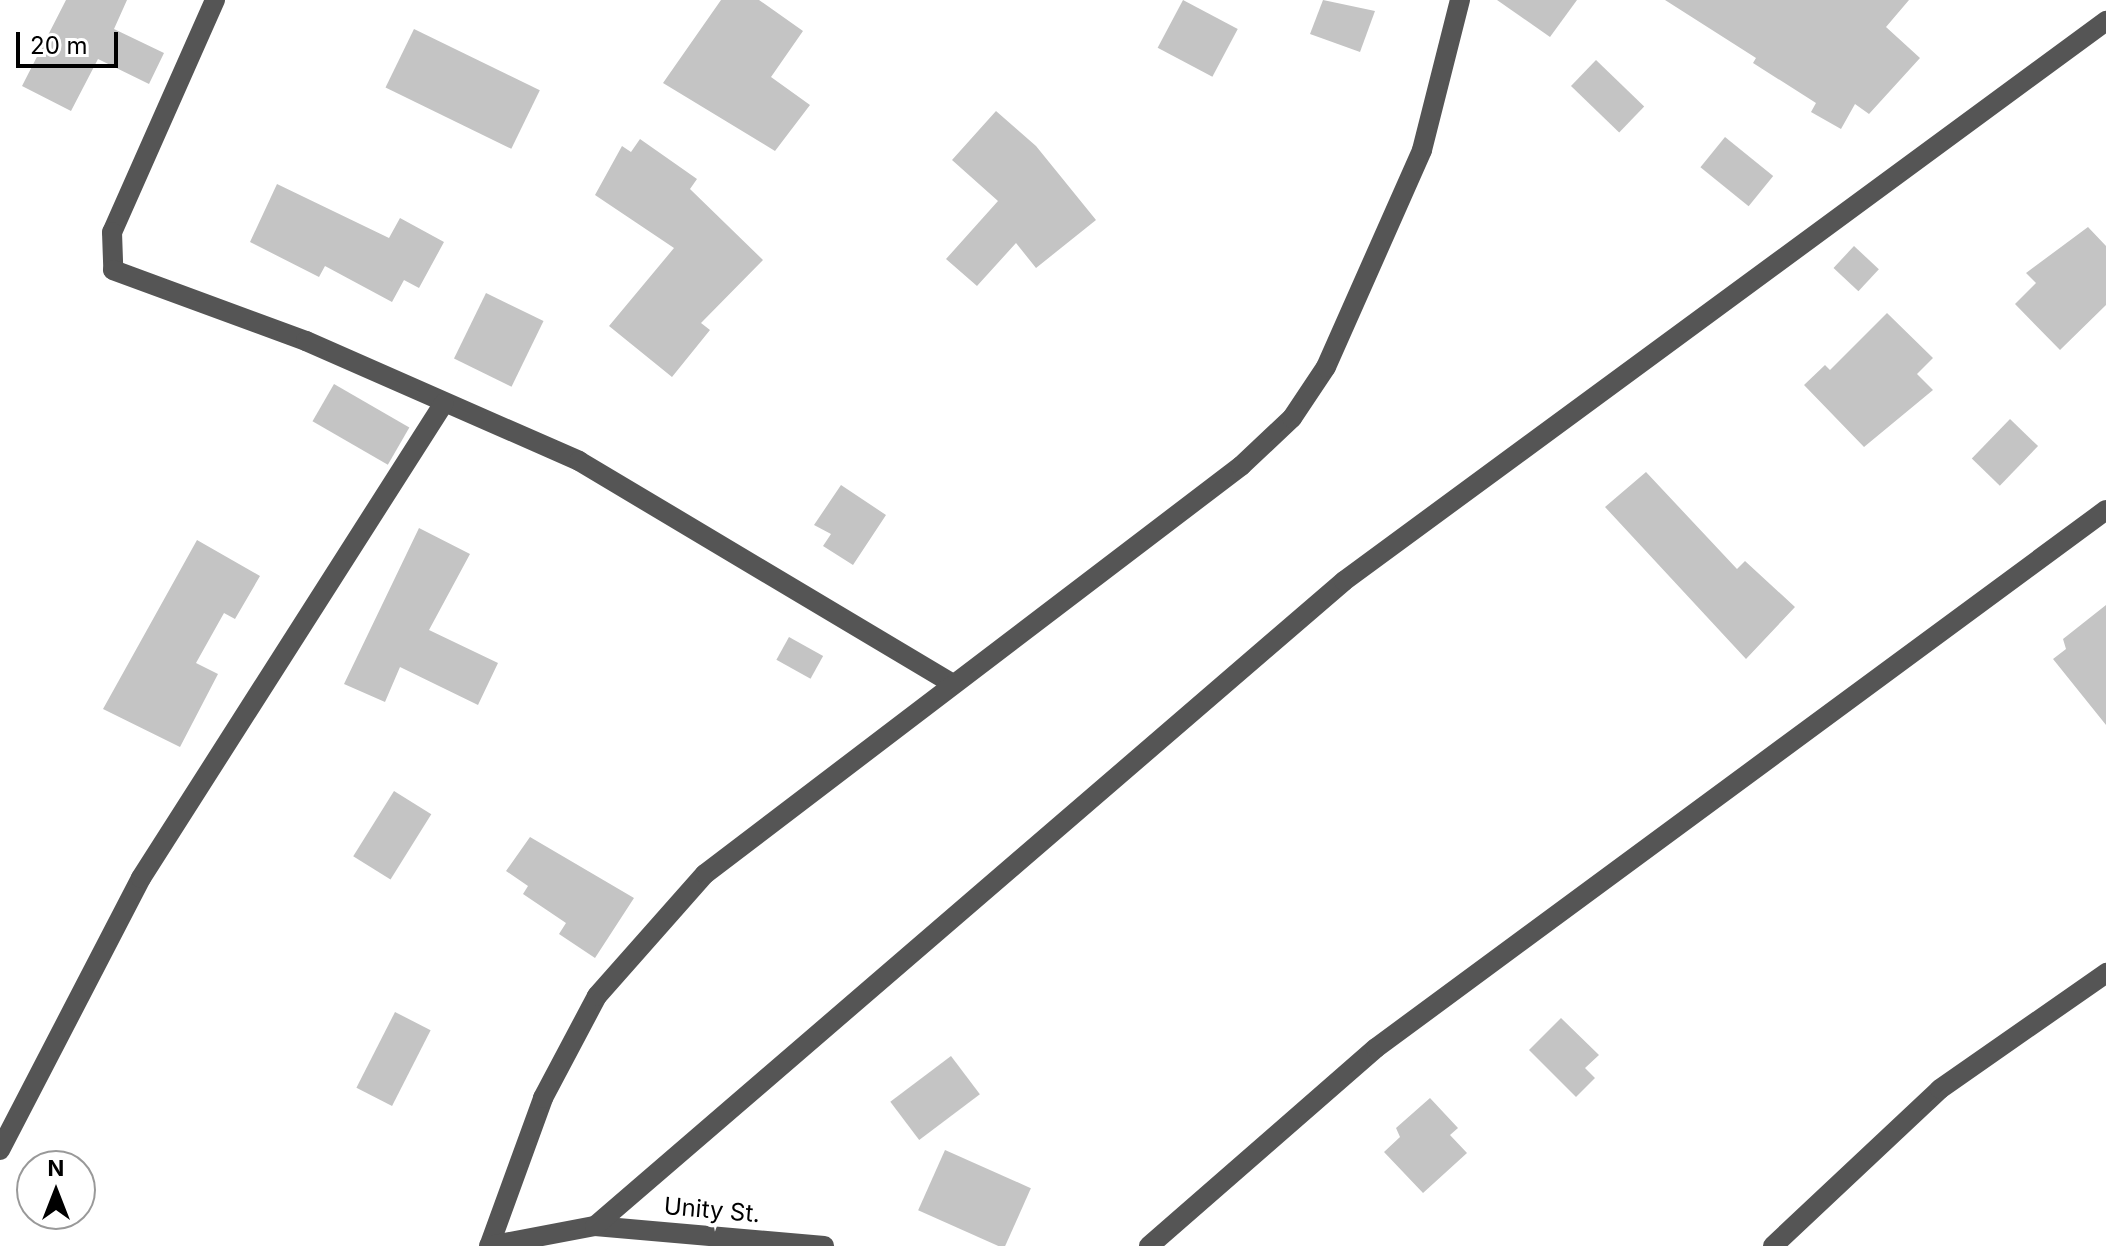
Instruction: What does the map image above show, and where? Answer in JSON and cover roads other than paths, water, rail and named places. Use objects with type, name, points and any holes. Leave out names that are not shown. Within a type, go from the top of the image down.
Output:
[{"type":"street","points":[[215,0],[112,232],[113,270],[306,341],[579,461],[952,683]]},
{"type":"street","points":[[490,1245],[543,1098],[597,996],[705,874],[1241,466],[1292,418],[1326,367],[1422,150],[1460,0]]},
{"type":"street","points":[[595,1226],[1344,581],[2106,21]]},
{"type":"street","points":[[0,1150],[141,878],[444,403]]},
{"type":"street","points":[[1149,1246],[1376,1048],[2106,510]]},
{"type":"street","points":[[1773,1246],[1940,1089],[2106,973]]},
{"type":"street","name":"Unity St.","points":[[490,1245],[595,1226],[824,1246]]}]
